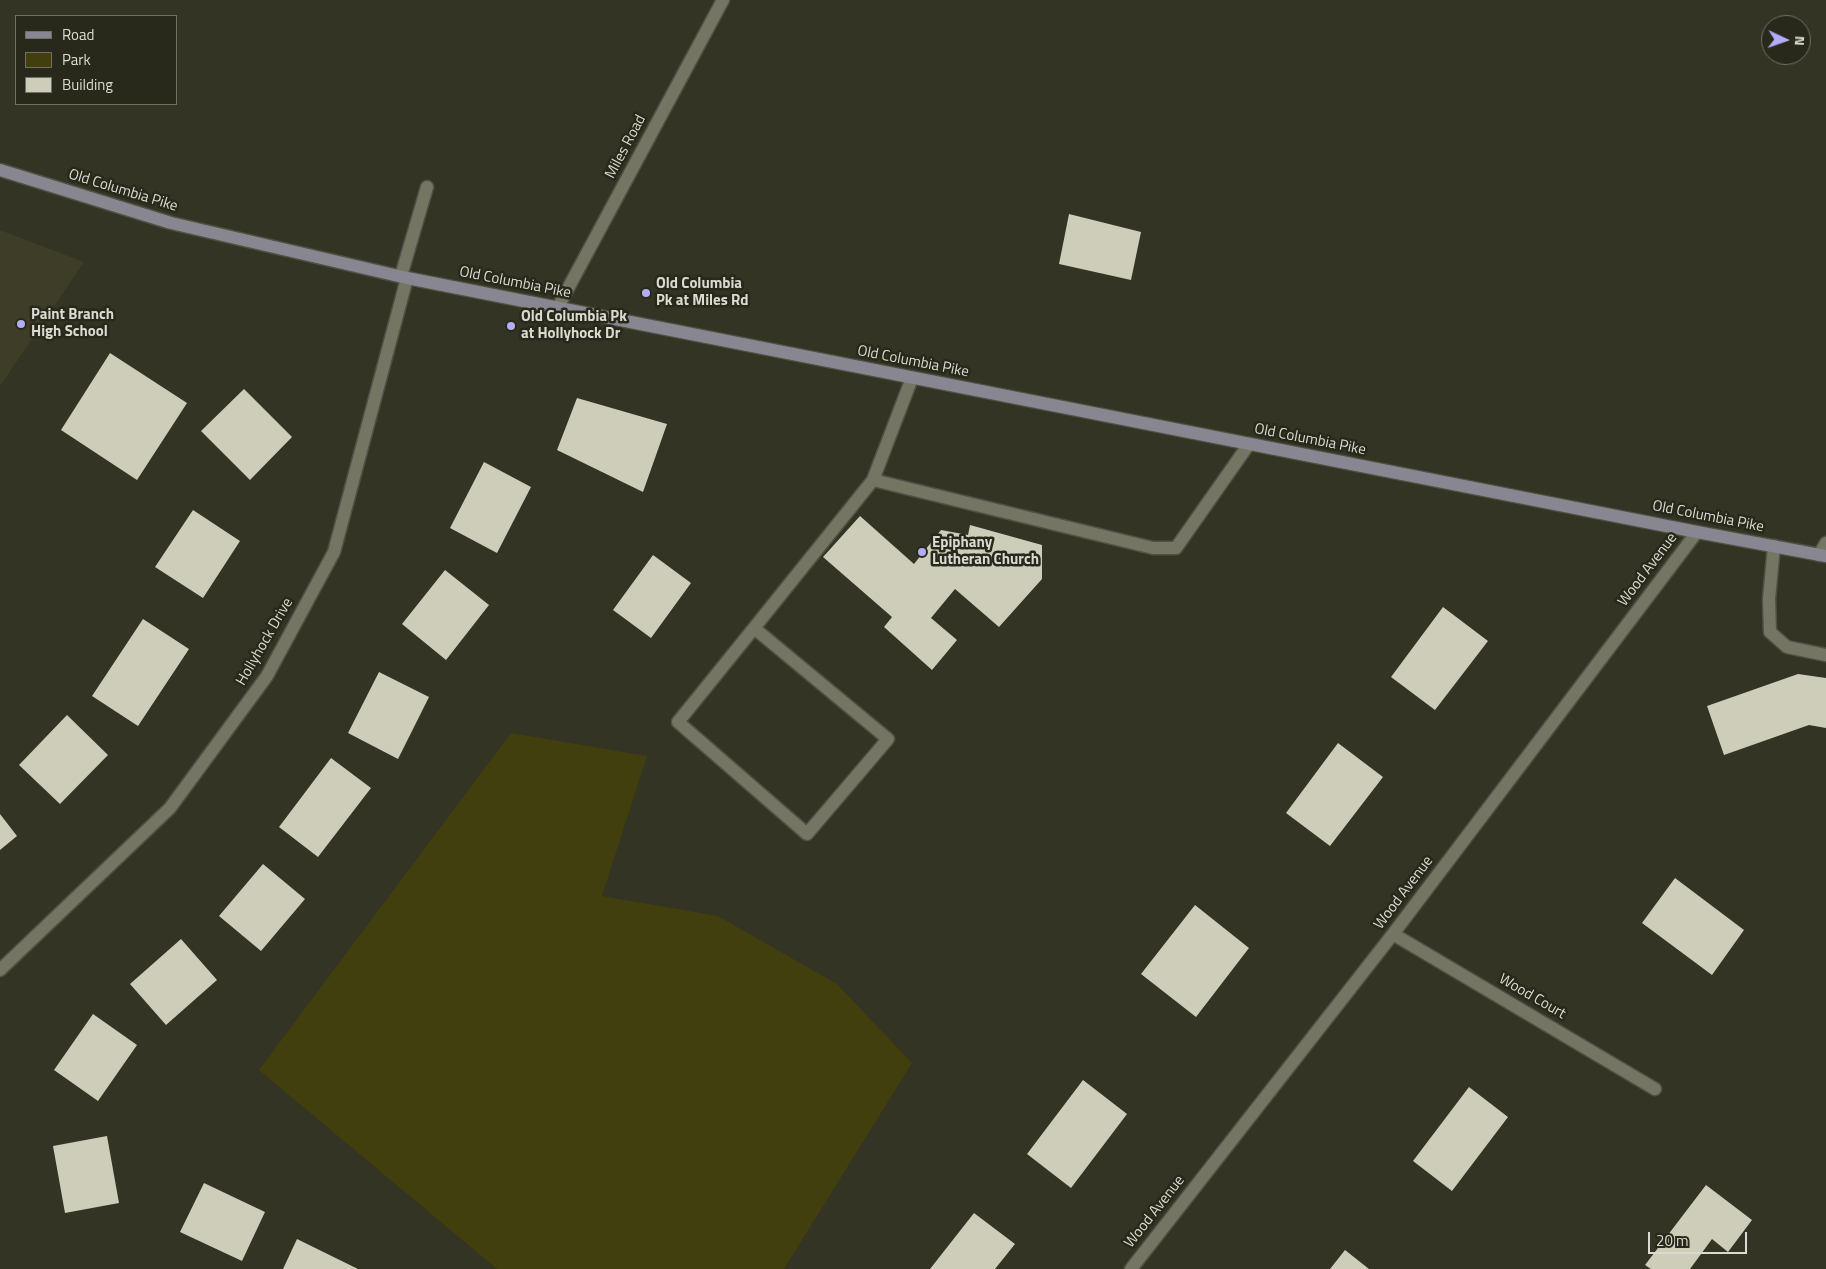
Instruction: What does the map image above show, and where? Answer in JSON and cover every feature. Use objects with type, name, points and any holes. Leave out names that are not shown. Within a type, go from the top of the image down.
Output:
[{"type":"main road","name":"Old Columbia Pike","points":[[0,170],[171,223],[404,277],[1697,532],[1774,546],[1824,551]]},
{"type":"street","name":"Miles Road","points":[[557,308],[723,0]]},
{"type":"street","name":"Hollyhock Drive","points":[[0,970],[170,808],[267,676],[334,552],[426,187]]},
{"type":"street","points":[[754,628],[888,739],[807,834],[678,722],[873,480],[912,378]]},
{"type":"street","points":[[873,480],[1153,548],[1176,548],[1250,444]]},
{"type":"street","name":"Wood Avenue","points":[[1131,1269],[1393,934],[1697,532]]},
{"type":"street","points":[[1774,546],[1769,599],[1770,632],[1787,647],[1826,655]]},
{"type":"street","name":"Wood Court","points":[[1393,934],[1655,1089]]},
{"type":"shaded area","name":"Paint Branch High School","points":[[0,230],[84,262],[0,386]]},
{"type":"green space","points":[[511,733],[647,756],[602,896],[718,916],[837,984],[912,1063],[784,1269],[497,1269],[259,1070]]},
{"type":"building","points":[[1069,214],[1141,232],[1131,280],[1059,264]]},
{"type":"building","points":[[110,353],[187,403],[137,480],[61,430]]},
{"type":"building","points":[[244,389],[292,437],[250,480],[201,431]]},
{"type":"building","points":[[577,398],[667,424],[643,492],[557,450]]},
{"type":"building","points":[[484,462],[531,487],[497,553],[450,528]]},
{"type":"building","points":[[193,510],[240,541],[203,598],[155,567]]},
{"type":"building","points":[[860,516],[914,564],[941,530],[968,535],[970,525],[1042,545],[1042,579],[999,627],[955,589],[931,618],[957,640],[932,670],[884,627],[892,617],[823,557]]},
{"type":"building","points":[[653,555],[691,583],[651,638],[613,610]]},
{"type":"building","points":[[445,570],[489,605],[446,660],[402,624]]},
{"type":"building","points":[[1443,607],[1488,641],[1435,710],[1391,677]]},
{"type":"building","points":[[143,619],[189,649],[138,726],[92,696]]},
{"type":"building","points":[[379,672],[429,697],[398,759],[348,733]]},
{"type":"building","points":[[1798,674],[1826,678],[1826,728],[1809,725],[1724,755],[1707,706]]},
{"type":"building","points":[[67,715],[108,755],[60,804],[19,765]]},
{"type":"building","points":[[1338,743],[1383,777],[1330,846],[1286,813]]},
{"type":"building","points":[[331,758],[371,788],[318,857],[279,827]]},
{"type":"building","points":[[0,814],[17,836],[0,850]]},
{"type":"building","points":[[263,864],[305,899],[261,951],[219,916]]},
{"type":"building","points":[[1675,878],[1744,930],[1712,975],[1642,923]]},
{"type":"building","points":[[1195,905],[1249,948],[1196,1017],[1141,974]]},
{"type":"building","points":[[181,939],[217,980],[166,1025],[130,984]]},
{"type":"building","points":[[93,1014],[137,1045],[98,1101],[54,1070]]},
{"type":"building","points":[[1083,1080],[1127,1114],[1071,1188],[1027,1154]]},
{"type":"building","points":[[1469,1087],[1508,1117],[1452,1191],[1413,1161]]},
{"type":"building","points":[[107,1136],[119,1203],[65,1213],[53,1146]]},
{"type":"building","points":[[204,1183],[265,1212],[242,1261],[180,1232]]},
{"type":"building","points":[[1706,1185],[1752,1220],[1728,1252],[1712,1239],[1690,1269],[1651,1269],[1645,1265]]},
{"type":"building","points":[[974,1213],[1015,1244],[995,1269],[930,1269]]},
{"type":"building","points":[[297,1239],[358,1269],[283,1269]]},
{"type":"building","points":[[1345,1250],[1369,1269],[1330,1269]]},
{"type":"place","name":"Old Columbia Pk at Miles Rd","points":[[646,293]]},
{"type":"place","name":"Paint Branch High School","points":[[21,324]]},
{"type":"place","name":"Old Columbia Pk at Hollyhock Dr","points":[[511,326]]},
{"type":"place","name":"Epiphany Lutheran Church","points":[[922,552]]}]
